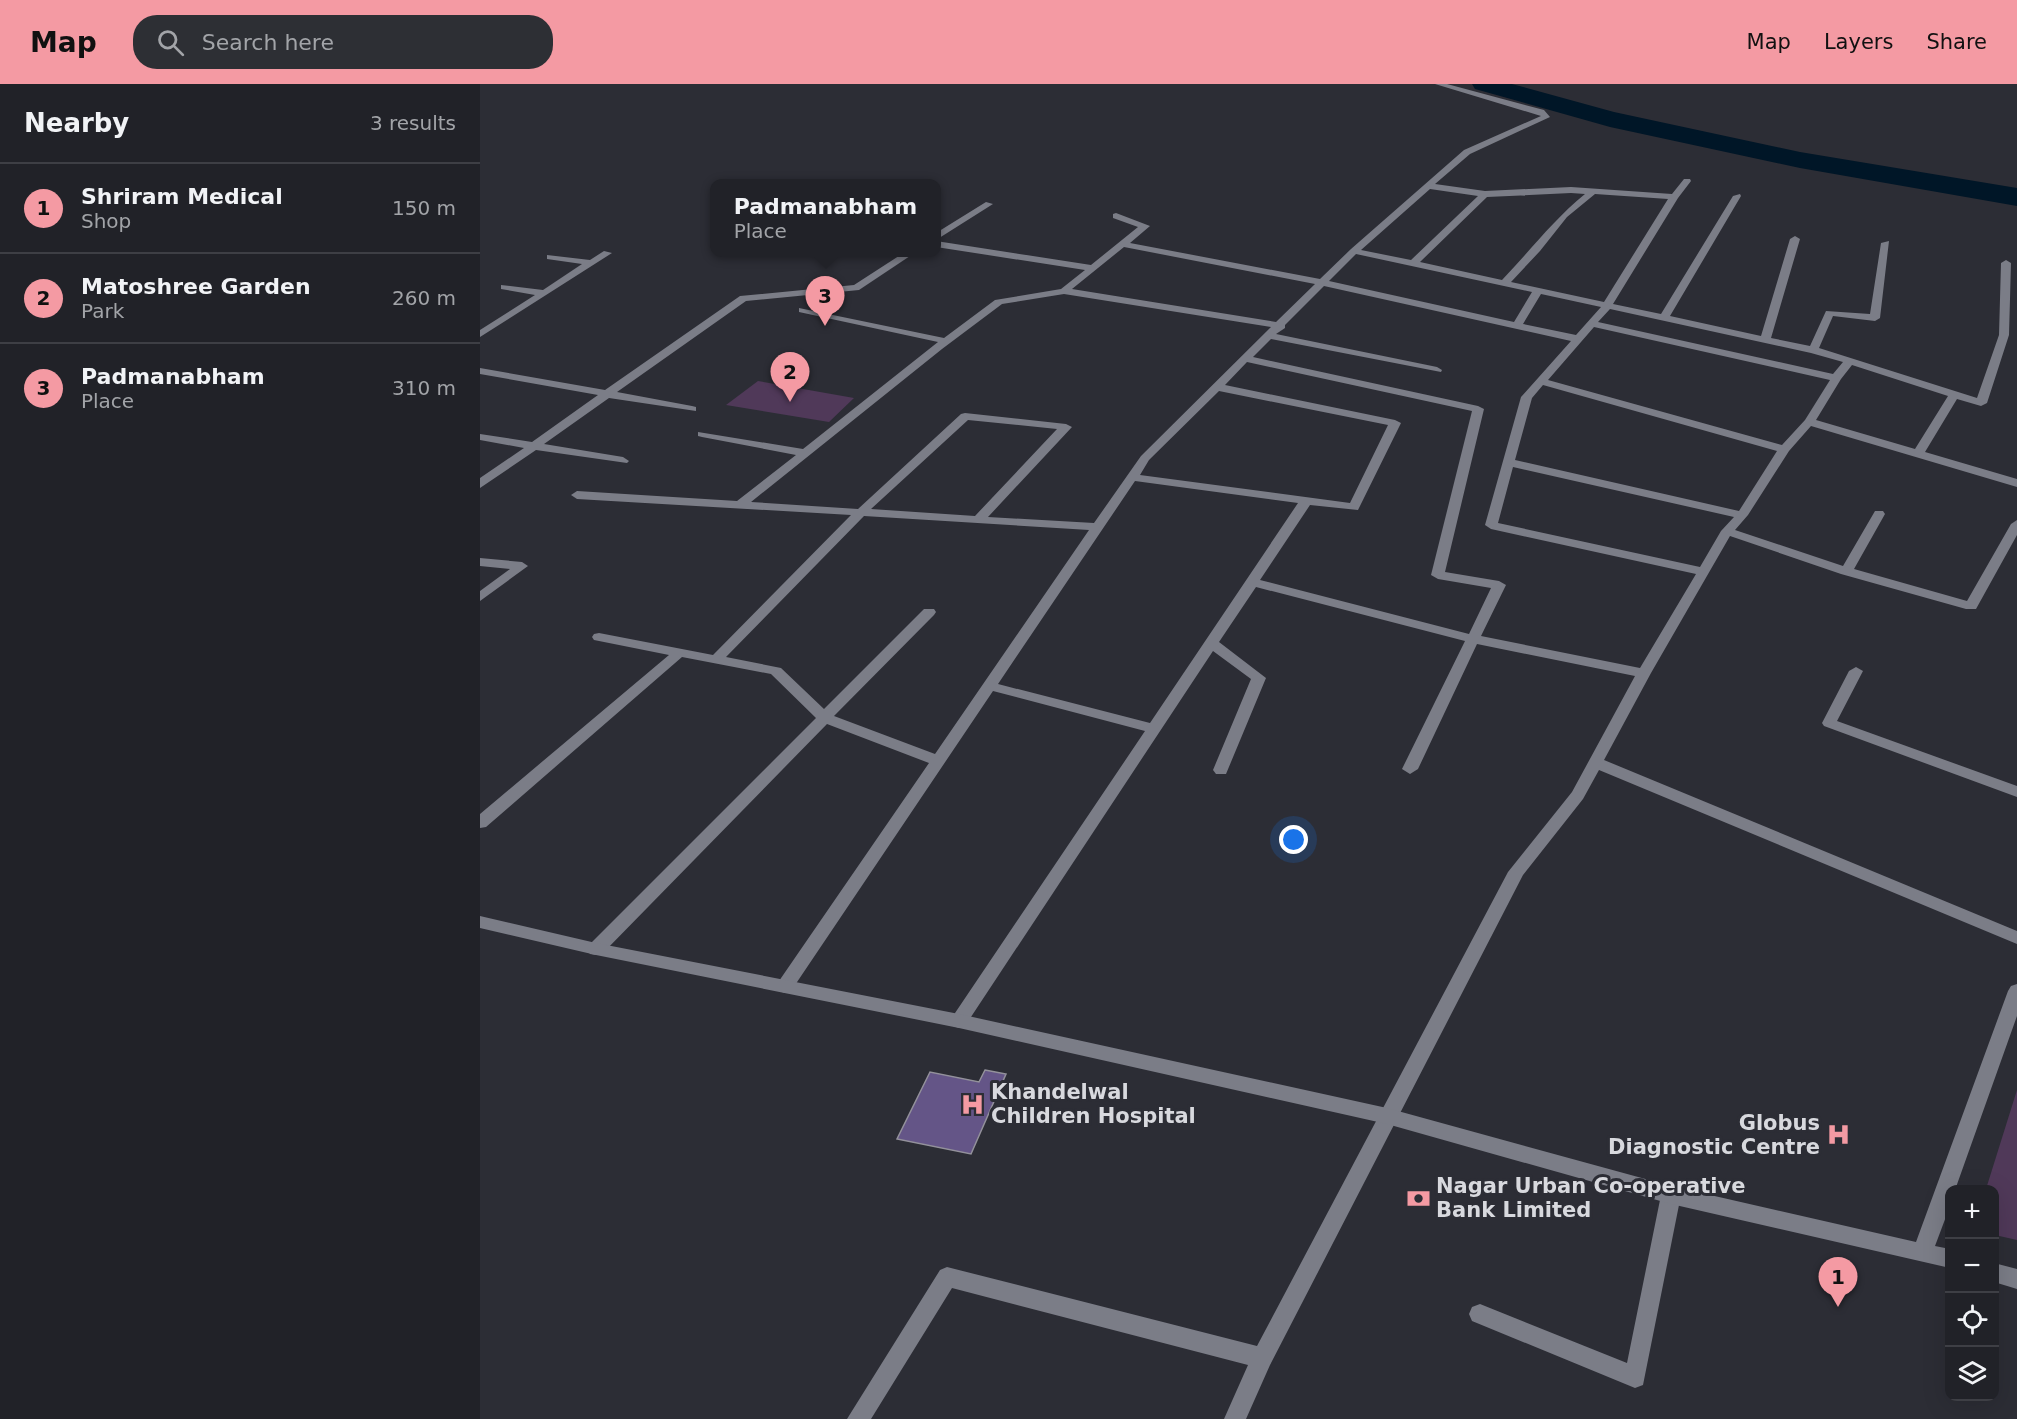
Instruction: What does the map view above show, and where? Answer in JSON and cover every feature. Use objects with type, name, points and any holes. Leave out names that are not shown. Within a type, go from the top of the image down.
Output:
[{"type":"street","points":[[784,986],[1145,458],[1281,326],[1354,251],[1467,152],[1546,117],[1541,112],[1439,84]]},
{"type":"street","points":[[1687,181],[1674,197],[1607,306],[1527,398],[1491,525],[1701,571]]},
{"type":"street","points":[[1429,186],[1485,194],[1571,190],[1674,197]]},
{"type":"street","points":[[1504,284],[1537,249],[1564,215],[1592,192]]},
{"type":"street","points":[[1413,264],[1485,194]]},
{"type":"street","points":[[1664,318],[1737,195]]},
{"type":"street","points":[[941,234],[989,204]]},
{"type":"street","points":[[1064,291],[1145,226],[1116,216]]},
{"type":"street","points":[[1765,340],[1795,239]]},
{"type":"street","points":[[1813,350],[1830,314],[1875,318],[1886,243]]},
{"type":"street","points":[[1122,244],[1324,283],[1578,339]]},
{"type":"street","points":[[941,245],[1092,268]]},
{"type":"street","points":[[1354,251],[1813,350],[1982,403],[2004,335],[2006,263]]},
{"type":"street","points":[[482,331],[607,253]]},
{"type":"street","points":[[550,256],[592,263]]},
{"type":"street","points":[[480,484],[743,298],[856,288],[904,257]]},
{"type":"street","points":[[504,286],[544,293]]},
{"type":"street","points":[[740,505],[946,341],[999,302],[1064,291],[1281,326]]},
{"type":"street","points":[[1517,326],[1538,291]]},
{"type":"street","points":[[803,310],[946,341]]},
{"type":"street","points":[[1593,324],[1836,378]]},
{"type":"street","points":[[1269,336],[1437,370]]},
{"type":"street","points":[[1246,359],[1478,410],[1438,575],[1499,585],[1410,769]]},
{"type":"street","points":[[1235,1419],[1262,1358],[1516,872],[1578,795],[1701,571],[1727,531],[1742,515],[1784,449],[1809,422],[1836,378],[1850,361]]},
{"type":"street","points":[[480,371],[692,409]]},
{"type":"street","points":[[1541,381],[1784,449]]},
{"type":"street","points":[[1131,477],[1354,507],[1395,423],[1217,387]]},
{"type":"street","points":[[1918,454],[1955,394]]},
{"type":"street","points":[[716,660],[861,512],[965,416],[1066,427],[978,520]]},
{"type":"street","points":[[1809,422],[2017,483]]},
{"type":"street","points":[[702,434],[806,453]]},
{"type":"street","points":[[480,437],[623,461]]},
{"type":"street","points":[[1509,462],[1742,515]]},
{"type":"street","points":[[577,495],[1098,527]]},
{"type":"street","points":[[959,1021],[1306,501]]},
{"type":"street","points":[[1846,572],[1880,514]]},
{"type":"street","points":[[1727,531],[1846,572],[1971,606],[2017,524]]},
{"type":"street","points":[[480,562],[522,566],[480,597]]},
{"type":"street","points":[[1253,582],[1473,639],[1644,673]]},
{"type":"street","points":[[596,949],[929,612]]},
{"type":"street","points":[[599,637],[776,671],[825,718],[940,760]]},
{"type":"street","points":[[1212,643],[1259,678],[1221,770]]},
{"type":"street","points":[[480,823],[680,652]]},
{"type":"street","points":[[1856,671],[1829,723],[2017,792]]},
{"type":"street","points":[[990,686],[1156,729]]},
{"type":"street","points":[[1597,763],[2017,938]]},
{"type":"street","points":[[480,922],[596,949],[959,1021],[1387,1116],[1671,1195],[1945,1258]]},
{"type":"street","points":[[1923,1252],[2017,991]]},
{"type":"street","points":[[1480,1314],[1635,1377],[1671,1195]]},
{"type":"street","points":[[1999,1273],[2017,1279]]},
{"type":"street","points":[[858,1419],[946,1277],[1262,1358]]},
{"type":"shaded area","points":[[758,381],[854,398],[829,422],[726,405]]},
{"type":"shaded area","points":[[2017,1090],[2017,1240],[1999,1236],[1999,1185],[1987,1185]]},
{"type":"building","points":[[985,1070],[1006,1074],[971,1154],[897,1139],[930,1072],[979,1082]]},
{"type":"waterway","points":[[1484,84],[1610,119],[1800,160],[2017,197]]},
{"type":"place","name":"Padmanabham","points":[[825,326]]},
{"type":"place","name":"Matoshree Garden","points":[[790,402]]},
{"type":"place","name":"Khandelwal Children Hospital","points":[[973,1104]]},
{"type":"place","name":"Globus Diagnostic Centre","points":[[1838,1135]]},
{"type":"place","name":"Nagar Urban Co-operative Bank Limited","points":[[1418,1198]]},
{"type":"place","name":"Shriram Medical","points":[[1838,1307]]}]
